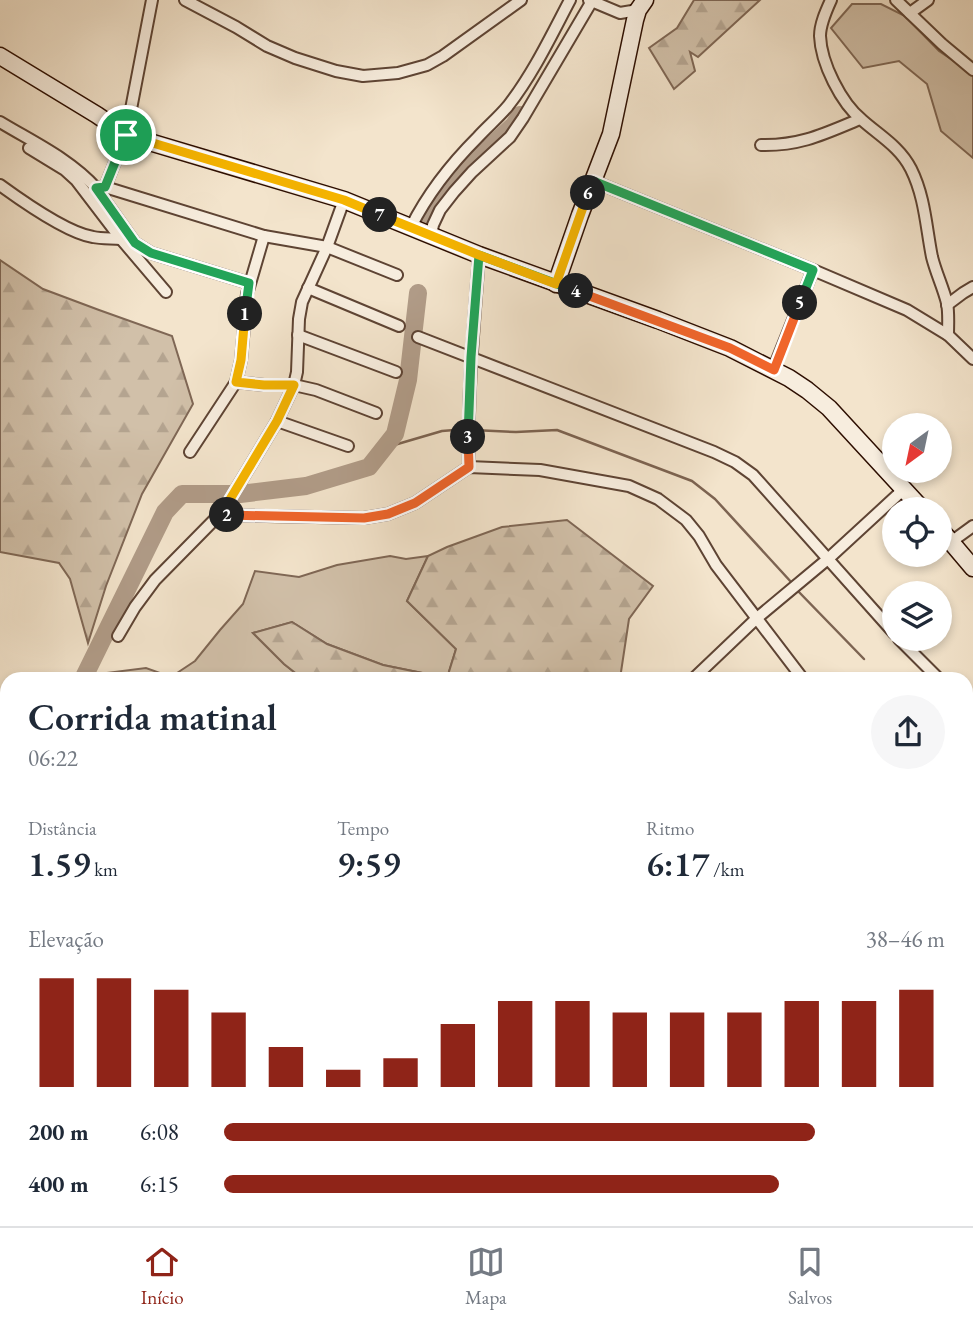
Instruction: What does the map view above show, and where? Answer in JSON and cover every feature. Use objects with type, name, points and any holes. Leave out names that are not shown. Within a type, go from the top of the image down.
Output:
[{"type":"street","points":[[97,190],[126,135],[152,0]]},
{"type":"street","points":[[186,0],[267,46],[336,71],[363,76],[398,73],[427,65],[521,0]]},
{"type":"street","points":[[411,227],[431,192],[506,109],[521,88],[570,0]]},
{"type":"street","points":[[831,0],[820,34],[824,58],[839,93],[860,119],[900,151],[910,167],[923,200],[932,257],[947,305],[948,335]]},
{"type":"street","points":[[896,0],[973,70]]},
{"type":"street","points":[[911,13],[928,0]]},
{"type":"street","points":[[431,235],[440,210],[454,192],[510,137],[523,118],[591,1],[620,13],[641,5]]},
{"type":"street","points":[[556,284],[611,134],[641,5]]},
{"type":"street","points":[[0,56],[126,135],[344,200],[479,255],[730,348],[774,370],[807,390],[829,408],[911,497]]},
{"type":"street","points":[[761,145],[799,143],[860,119]]},
{"type":"street","points":[[0,122],[57,156],[89,180],[141,248],[249,283]]},
{"type":"street","points":[[0,130],[65,170],[76,180],[97,190],[264,236],[327,247],[397,275]]},
{"type":"street","points":[[593,181],[907,310],[948,335],[973,359]]},
{"type":"street","points":[[0,185],[77,233],[121,239]]},
{"type":"street","points":[[97,190],[121,239],[166,292]]},
{"type":"street","points":[[118,635],[155,580],[219,515],[277,421],[294,385],[297,372],[302,302],[327,247],[344,200]]},
{"type":"street","points":[[190,452],[236,382],[249,283],[264,236]]},
{"type":"street","points":[[469,467],[471,357],[479,255]]},
{"type":"street","points":[[774,370],[813,270]]},
{"type":"street","points":[[947,305],[973,287]]},
{"type":"street","points":[[309,288],[399,326]]},
{"type":"street","points":[[298,335],[396,372]]},
{"type":"street","points":[[418,337],[735,462],[753,475],[882,620]]},
{"type":"street","points":[[236,382],[294,385],[316,390],[376,413]]},
{"type":"street","points":[[277,421],[348,446]]},
{"type":"street","points":[[219,515],[364,518],[388,514],[415,503],[469,467],[540,470],[629,486],[657,499],[686,520],[716,565],[798,672]]},
{"type":"street","points":[[700,672],[757,618],[829,558],[904,489]]},
{"type":"street","points":[[952,534],[973,526]]},
{"type":"street","points":[[952,544],[973,568]]},
{"type":"street","points":[[911,651],[932,672]]},
{"type":"green space","points":[[694,0],[760,0],[698,57],[690,52],[695,71],[674,89],[649,48],[677,28]]},
{"type":"green space","points":[[852,4],[881,4],[905,16],[939,51],[973,74],[973,158],[941,131],[927,84],[899,61],[863,68],[831,28]]},
{"type":"green space","points":[[0,260],[43,289],[172,336],[193,404],[142,494],[106,586],[88,643],[70,579],[59,563],[0,552]]},
{"type":"green space","points":[[567,520],[653,586],[629,619],[621,672],[449,672],[456,649],[407,601],[428,556],[502,527]]},
{"type":"green space","points":[[390,556],[406,559],[428,556],[407,601],[456,649],[449,672],[417,672],[383,665],[327,644],[292,622],[253,633],[294,672],[178,672],[195,661],[243,604],[255,571],[299,577],[337,565]]},
{"type":"green space","points":[[292,622],[327,644],[383,665],[417,672],[294,672],[253,633]]},
{"type":"green space","points":[[146,668],[157,672],[114,672]]},
{"type":"waterway","points":[[425,221],[466,169],[514,125],[520,115]]},
{"type":"waterway","points":[[86,672],[165,512],[182,494],[240,494],[306,486],[369,467],[395,434],[408,380],[418,293]]},
{"type":"waterway","points":[[384,448],[442,431],[467,429]]},
{"type":"waterway","points":[[473,430],[557,430],[692,481],[715,499],[792,583]]},
{"type":"waterway","points":[[796,589],[864,659]]},
{"type":"route","points":[[126,135],[105,187],[96,188],[141,248],[249,283],[236,382],[294,385],[277,421],[219,515],[364,518],[388,514],[415,503],[469,467],[471,357],[479,255],[556,284],[658,320],[730,348],[774,370],[813,270],[593,181],[556,284],[344,200],[126,135]]}]
